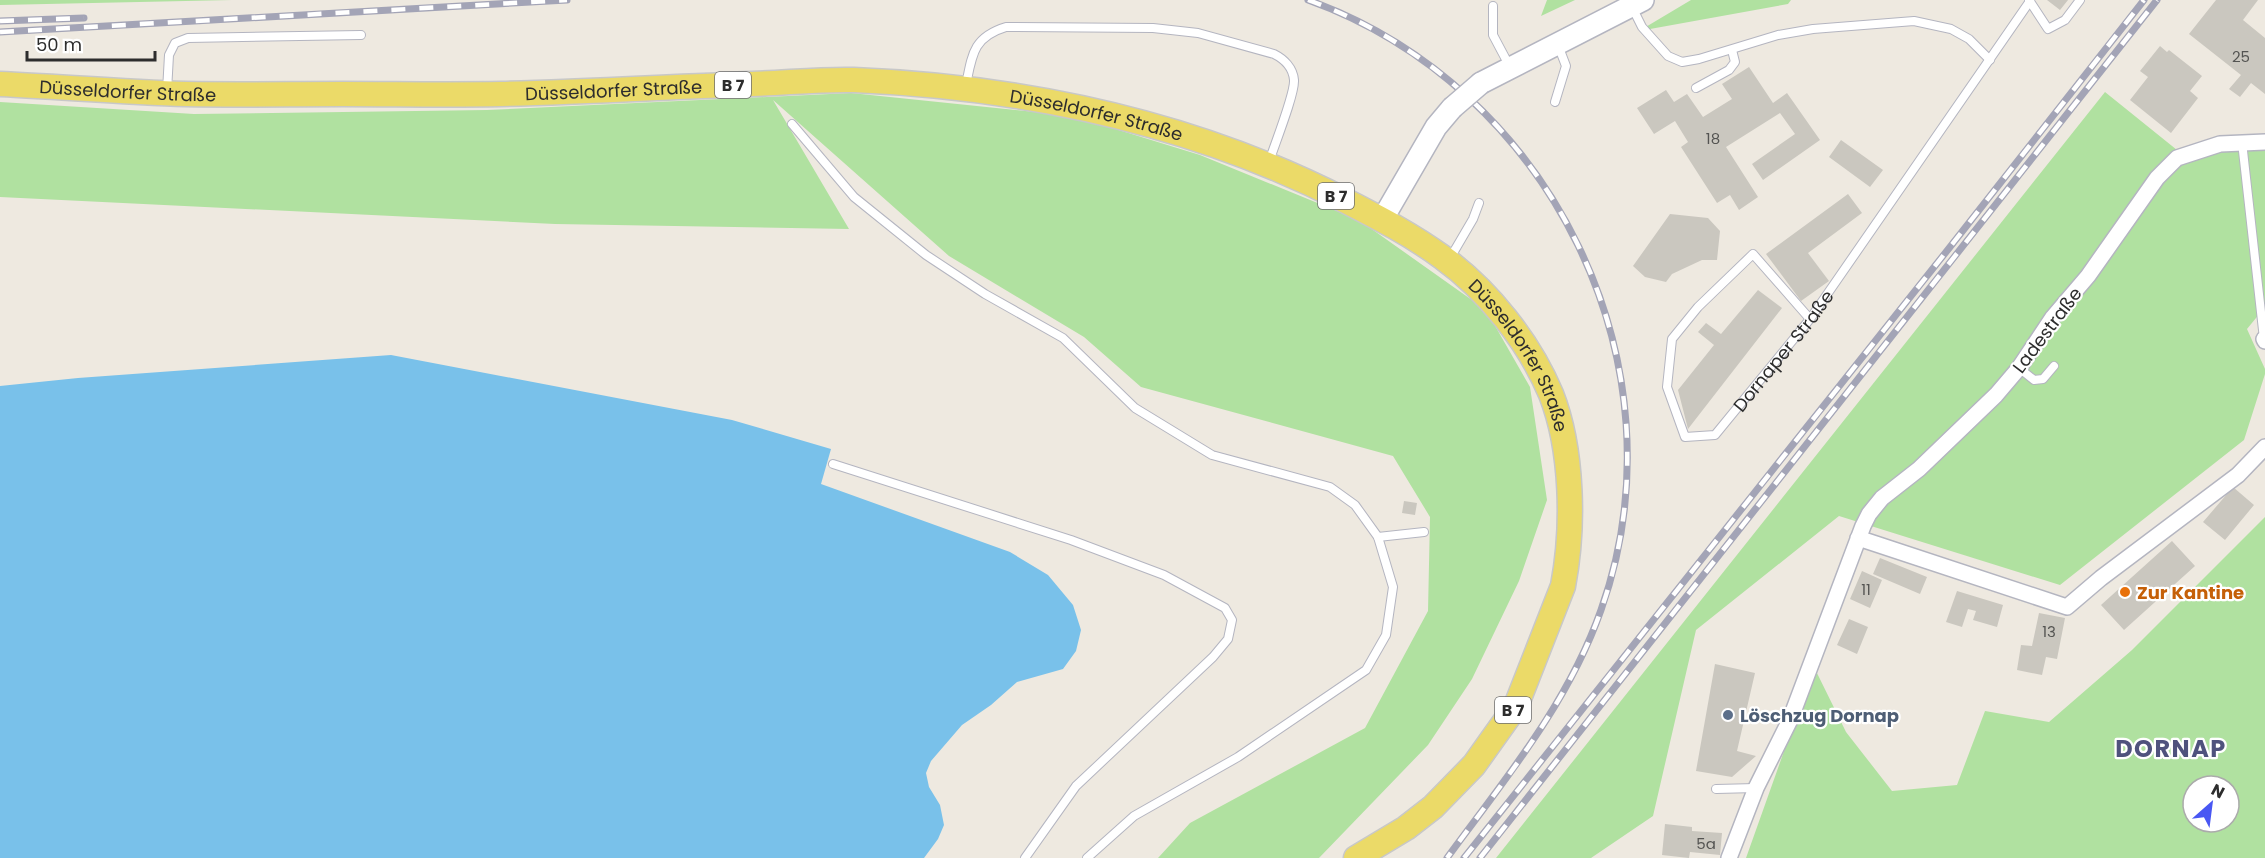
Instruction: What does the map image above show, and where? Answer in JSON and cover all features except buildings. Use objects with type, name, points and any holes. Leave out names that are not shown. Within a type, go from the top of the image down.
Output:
[{"type":"main road","points":[[1382,220],[1436,127],[1452,108],[1481,83],[1637,3]]},
{"type":"main road","name":"Düsseldorfer Straße","points":[[0,84],[167,93],[501,94],[851,80],[965,89],[1073,106],[1138,120],[1268,165],[1322,189],[1382,220],[1448,261],[1495,308],[1521,340],[1536,364],[1552,398],[1567,467],[1570,515],[1567,566],[1563,586],[1544,640],[1516,706],[1474,765],[1433,807],[1406,828],[1356,858]]},
{"type":"street","name":"Ladestraße","points":[[1730,858],[1756,788],[1790,720],[1858,538],[1876,505],[1985,408],[2019,368],[2053,317],[2088,276],[2157,178],[2177,158],[2220,144],[2265,142]]},
{"type":"street","points":[[1858,538],[2067,607],[2101,578],[2238,475],[2265,447]]},
{"type":"lane","name":"Dornaper Straße","points":[[1810,319],[1753,254],[1698,307],[1672,339],[1667,387],[1686,437],[1715,435],[1810,319],[2029,1],[2048,29],[2065,20],[2080,0]]},
{"type":"lane","points":[[1637,3],[1642,27],[1668,56],[1682,62],[1732,50],[1778,35],[1813,29],[1914,21],[1951,29],[1969,39],[1990,60]]},
{"type":"lane","points":[[1493,6],[1494,35],[1510,67]]},
{"type":"lane","points":[[965,89],[973,52],[979,42],[993,32],[1006,27],[1153,28],[1198,33],[1274,54],[1287,64],[1292,72],[1294,81],[1268,165]]},
{"type":"lane","points":[[167,93],[169,56],[175,43],[188,38],[362,35]]},
{"type":"lane","points":[[1555,102],[1566,66],[1557,43]]},
{"type":"lane","points":[[1696,88],[1729,70],[1735,62],[1732,50]]},
{"type":"lane","points":[[792,124],[854,197],[926,255],[985,294],[1064,338],[1135,408],[1212,455],[1330,487],[1355,506],[1378,537],[1393,587],[1386,635],[1366,670],[1238,757],[1134,816],[1087,858]]},
{"type":"lane","points":[[2242,142],[2265,340]]},
{"type":"lane","points":[[1448,261],[1473,219],[1479,203]]},
{"type":"lane","points":[[2019,368],[2034,380],[2043,379],[2054,366]]},
{"type":"lane","points":[[833,464],[1071,540],[1164,575],[1224,608],[1232,620],[1228,639],[1212,657],[1076,786],[1025,858]]},
{"type":"lane","points":[[1378,537],[1424,532]]},
{"type":"lane","points":[[1716,789],[1756,788]]},
{"type":"green space","points":[[0,0],[232,0],[0,5]]},
{"type":"green space","points":[[1547,0],[1575,0],[1541,16]]},
{"type":"green space","points":[[1691,0],[1791,0],[1788,4],[1639,31]]},
{"type":"green space","points":[[2105,92],[2177,150],[2265,146],[2265,307],[2247,329],[2265,369],[2265,374],[2244,440],[2060,585],[1839,516],[1696,630],[1653,816],[1591,858],[1496,858]]},
{"type":"green space","points":[[851,93],[1073,116],[1200,155],[1359,220],[1486,310],[1530,387],[1547,500],[1519,581],[1472,679],[1428,745],[1319,858],[1158,858],[1190,823],[1365,728],[1428,611],[1430,517],[1393,456],[1141,387],[1084,337],[949,256],[773,100],[849,229],[555,224],[0,197],[0,102],[194,114],[487,110]]},
{"type":"green space","points":[[2265,517],[2265,858],[1746,858],[1814,667],[1846,732],[1892,791],[1957,785],[1985,711],[2049,722],[2132,650]]},
{"type":"water","points":[[391,355],[732,420],[831,449],[821,484],[1010,552],[1048,575],[1073,605],[1081,630],[1076,651],[1063,669],[1017,682],[991,705],[962,725],[931,761],[926,773],[929,787],[940,805],[944,825],[938,839],[924,858],[0,858],[0,386],[78,378]]},
{"type":"railway","points":[[0,32],[567,0]]},
{"type":"railway","points":[[1308,0],[1394,41],[1469,98],[1530,167],[1578,246],[1611,332],[1626,424],[1623,517],[1601,610],[1587,644],[1571,677],[1533,740],[1447,858]]},
{"type":"railway","points":[[1464,858],[2144,0]]},
{"type":"railway","points":[[1480,858],[2157,0]]},
{"type":"railway","points":[[0,21],[84,18]]},
{"type":"place","name":"Zur Kantine","points":[[2125,592]]},
{"type":"place","name":"Löschzug Dornap","points":[[1728,715]]},
{"type":"district","name":"DORNAP","points":[[2171,748]]}]
